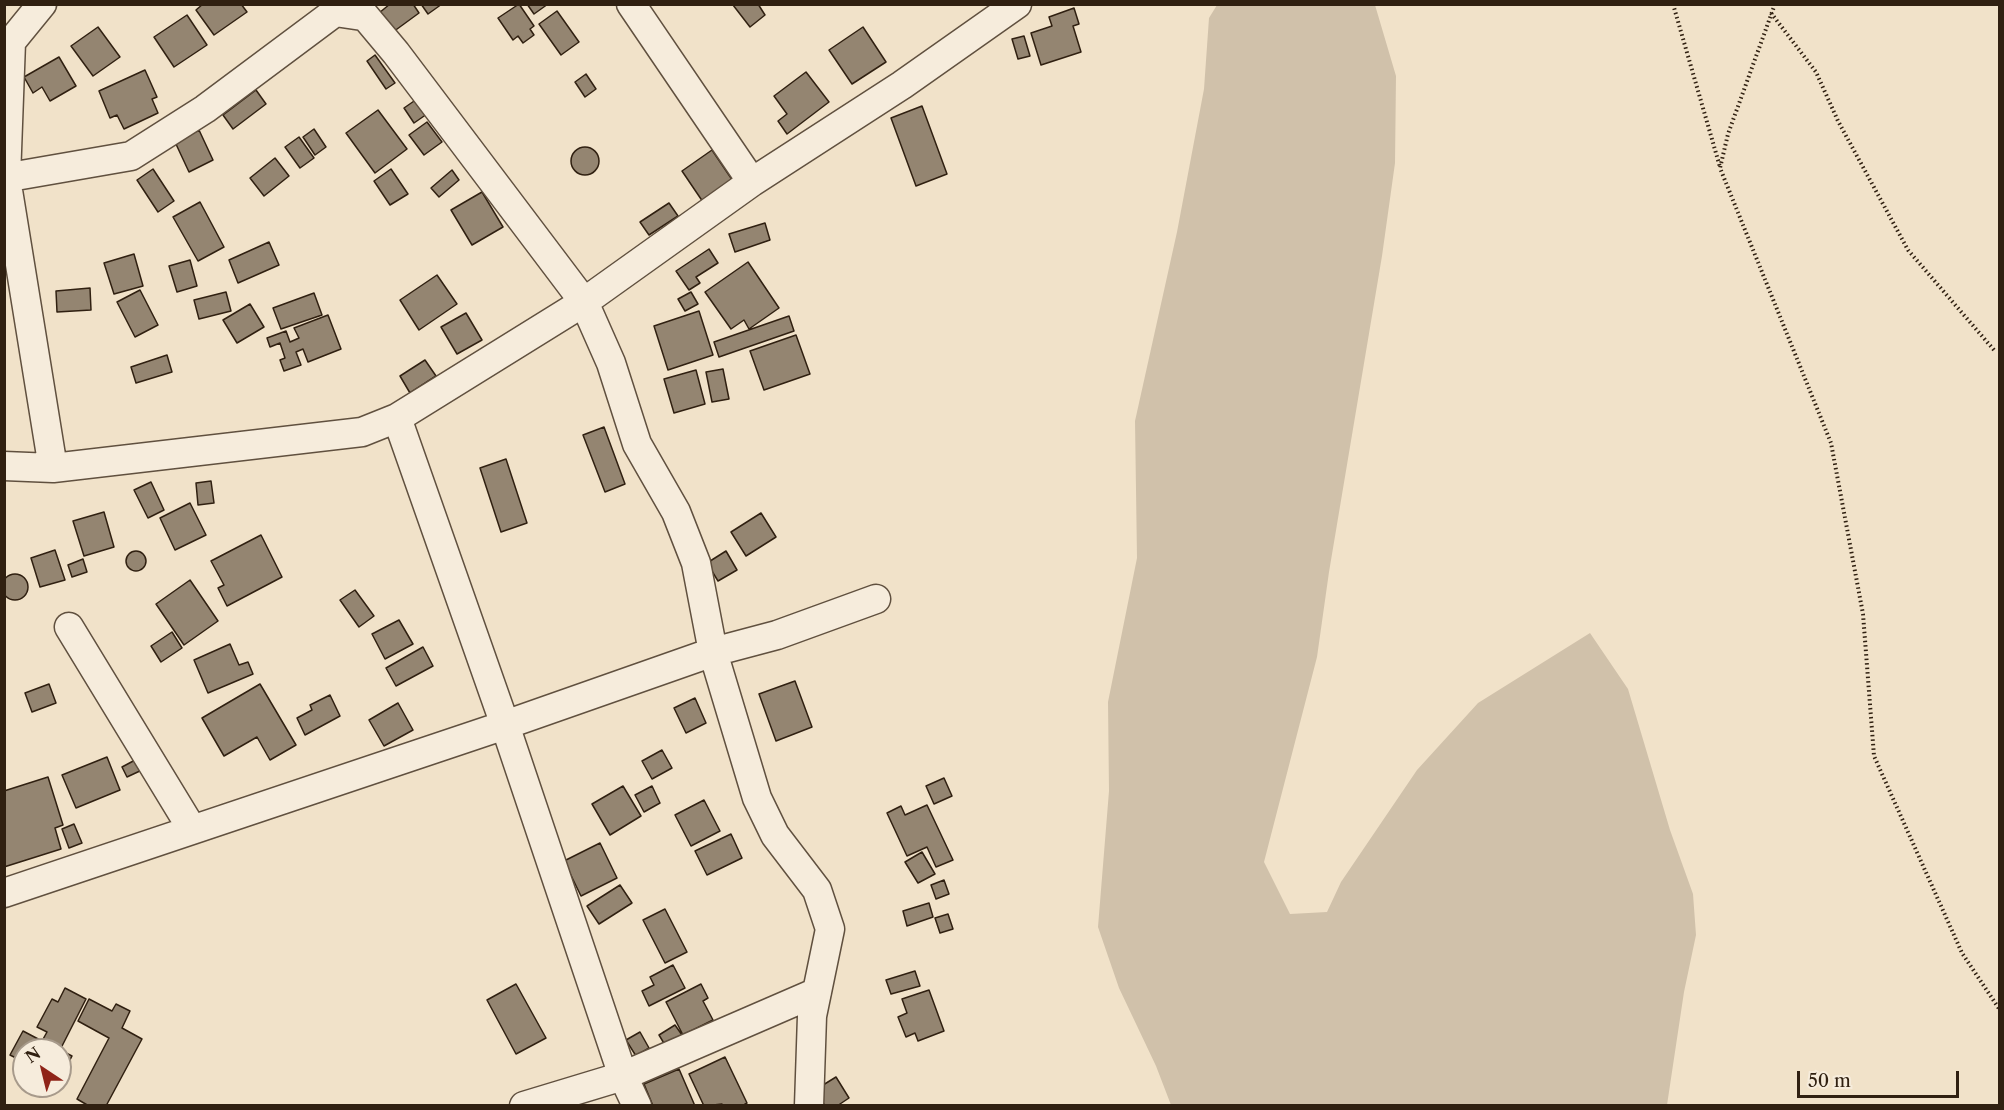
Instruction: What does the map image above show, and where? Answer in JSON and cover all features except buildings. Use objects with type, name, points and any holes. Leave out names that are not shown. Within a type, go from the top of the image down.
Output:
[{"type":"street","points":[[42,4],[11,42],[5,178],[53,468]]},
{"type":"street","points":[[631,4],[752,182]]},
{"type":"street","points":[[4,466],[53,468],[362,432],[397,418],[584,302],[752,182],[902,85],[1017,4]]},
{"type":"street","points":[[5,178],[131,156],[205,109],[334,12],[358,10],[396,53],[584,302],[611,363],[638,444],[676,512],[696,563],[713,652],[757,798],[775,835],[817,890],[830,928],[812,1016],[809,1106]]},
{"type":"street","points":[[397,418],[505,725],[623,1076],[637,1106]]},
{"type":"street","points":[[4,893],[505,725],[713,652],[777,635],[876,599]]},
{"type":"street","points":[[69,627],[192,829]]},
{"type":"street","points":[[524,1106],[623,1076],[817,992]]},
{"type":"path","points":[[1673,4],[1720,168],[1831,443],[1863,614],[1874,756],[1962,953],[2000,1011]]},
{"type":"path","points":[[1720,168],[1728,134],[1775,4]]},
{"type":"path","points":[[1771,13],[1816,72],[1838,121],[1908,250],[1994,350]]},
{"type":"shaded area","points":[[1217,5],[1375,5],[1396,76],[1395,163],[1317,657],[1264,862],[1290,914],[1327,912],[1341,882],[1417,770],[1478,703],[1590,633],[1628,689],[1670,830],[1693,894],[1696,935],[1684,992],[1667,1105],[1171,1105],[1156,1066],[1119,988],[1098,927],[1109,791],[1108,702],[1137,558],[1135,421],[1177,232],[1204,89],[1209,18]]}]
